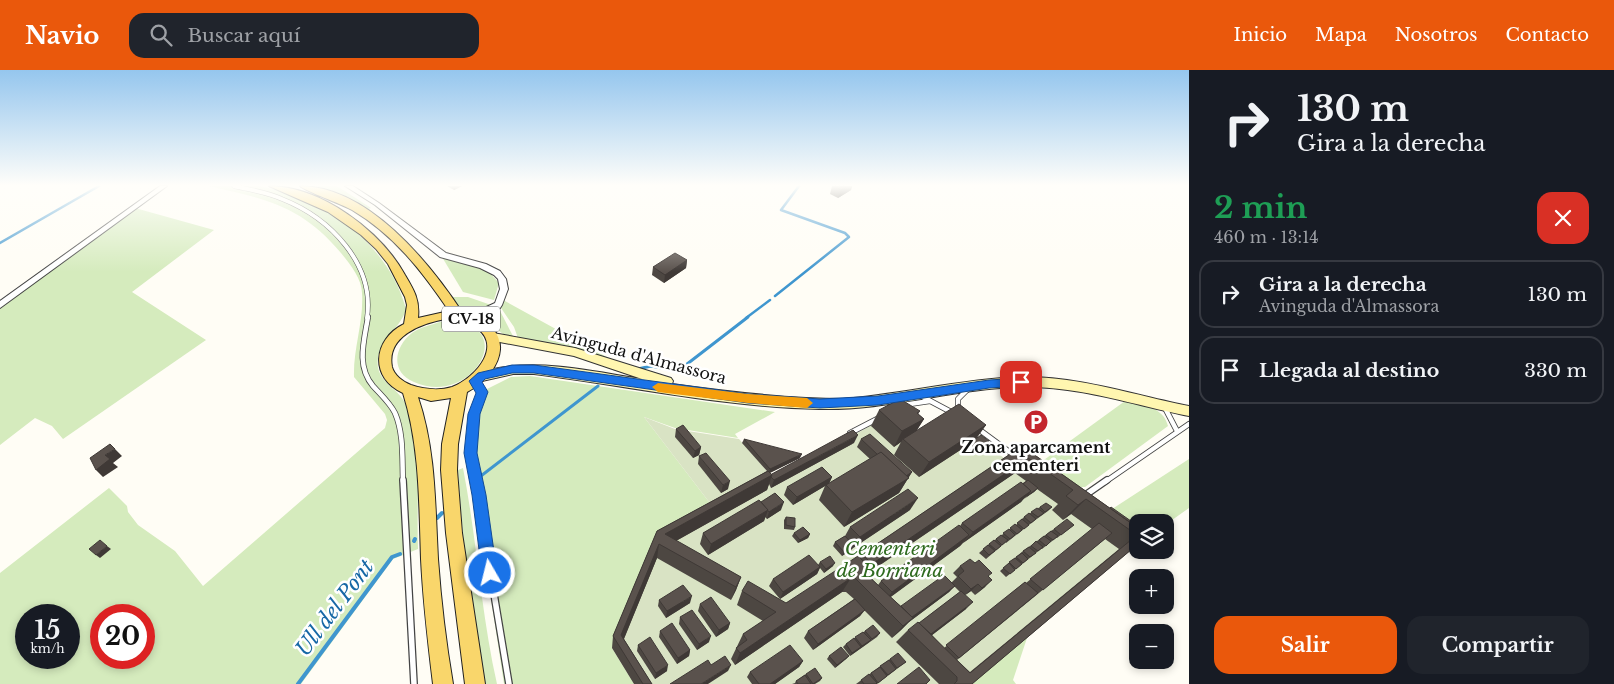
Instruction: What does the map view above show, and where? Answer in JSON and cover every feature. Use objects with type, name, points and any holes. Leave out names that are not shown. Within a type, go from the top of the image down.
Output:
[{"type":"main road","points":[[342,215],[383,248],[400,275],[413,302],[410,325]]},
{"type":"main road","name":"CV-18","points":[[367,215],[399,238],[427,269],[464,317]]},
{"type":"main road","name":"CV-18","points":[[443,684],[430,556],[424,444],[418,414],[409,391],[392,379],[384,363],[386,352],[390,342],[410,325],[434,316],[464,317],[484,326],[493,337],[495,346],[494,356],[478,378]]},
{"type":"main road","name":"Avinguda d'Almassora","points":[[493,337],[576,352],[646,376],[748,399]]},
{"type":"main road","name":"Avinguda d'Almassora","points":[[478,378],[512,369],[534,369],[748,399],[820,404],[878,401],[970,387],[1021,382],[1056,384],[1189,411]]},
{"type":"main road","points":[[409,391],[434,394],[460,389],[478,378]]},
{"type":"main road","points":[[460,389],[450,444],[450,470],[454,533],[475,684]]},
{"type":"street","points":[[0,305],[125,215]]},
{"type":"street","points":[[392,215],[443,255],[483,266],[497,273],[502,279],[504,289],[498,305],[484,326]]},
{"type":"street","points":[[464,317],[498,305]]},
{"type":"lane","points":[[309,215],[351,252],[365,276],[369,294],[369,310],[365,330],[363,369],[372,385],[391,407],[397,420],[401,441],[414,684]]},
{"type":"lane","points":[[478,378],[482,392],[474,414],[470,453],[509,684]]},
{"type":"lane","points":[[919,395],[960,417],[956,405],[958,399],[970,387]]},
{"type":"lane","points":[[896,409],[907,403],[931,401]]},
{"type":"lane","points":[[1164,407],[1178,431]]},
{"type":"lane","points":[[846,436],[881,417]]},
{"type":"lane","points":[[968,422],[1023,461]]},
{"type":"lane","points":[[1078,500],[1189,424]]},
{"type":"green space","points":[[126,215],[159,215],[214,230],[132,292],[206,340],[63,439],[52,426],[35,418],[0,445],[0,306]]},
{"type":"green space","points":[[296,215],[332,215],[351,227],[369,244],[385,264],[397,285],[406,309],[400,322],[380,351],[378,366],[383,379],[398,393],[406,405],[415,440],[418,476],[418,549],[393,559],[301,684],[0,684],[0,573],[109,488],[127,506],[128,512],[138,525],[175,551],[203,586],[385,428],[387,420],[385,414],[354,377],[362,304],[360,282],[352,267],[341,253],[312,225]]},
{"type":"green space","points":[[442,257],[488,271],[499,283],[494,300],[463,292]]},
{"type":"green space","points":[[450,297],[468,297],[494,306],[475,315],[458,307]]},
{"type":"green space","points":[[502,299],[614,361],[519,341],[514,327],[499,305]]},
{"type":"green space","points":[[498,307],[515,340],[507,337],[490,324]]},
{"type":"green space","points":[[440,322],[466,324],[480,333],[485,345],[481,360],[471,373],[456,383],[436,387],[414,382],[406,378],[398,366],[398,352],[401,345],[415,331]]},
{"type":"green space","points":[[530,376],[775,412],[735,434],[738,438],[675,428],[644,417],[716,511],[655,545],[612,648],[634,684],[504,684],[477,506],[468,464],[468,429],[473,401],[481,392],[511,377]]},
{"type":"green space","points":[[1125,401],[1145,405],[1157,410],[1162,414],[1168,426],[1085,487],[1072,487],[1037,465]]},
{"type":"green space","name":"Cementeri de Borriana","points":[[892,414],[916,436],[948,417],[1129,551],[971,684],[634,684],[612,648],[655,545],[716,511],[644,417],[675,429],[739,439],[774,479]]},
{"type":"green space","points":[[1189,459],[1189,508],[1174,519],[1174,514],[1129,514],[1129,531],[1106,513]]},
{"type":"green space","points":[[463,468],[497,684],[485,684],[476,631],[468,578],[460,497],[458,470]]},
{"type":"green space","points":[[1028,635],[1013,680],[1016,684],[971,684]]},
{"type":"building","points":[[675,253],[687,260],[665,275],[653,267]]},
{"type":"building","points":[[900,399],[920,411],[917,413],[924,419],[902,431],[879,410]]},
{"type":"building","points":[[959,404],[986,425],[929,462],[903,439]]},
{"type":"building","points":[[683,425],[701,447],[695,451],[676,429]]},
{"type":"building","points":[[853,430],[858,435],[774,480],[771,477],[772,475],[770,475]]},
{"type":"building","points":[[870,434],[912,472],[906,476],[881,452],[878,455],[861,439]]},
{"type":"building","points":[[981,435],[989,441],[977,449],[970,443]]},
{"type":"building","points":[[744,439],[802,454],[770,469]]},
{"type":"building","points":[[110,444],[115,449],[105,455],[110,459],[96,470],[90,458]]},
{"type":"building","points":[[1022,446],[1129,522],[1129,529],[1086,499],[1078,505],[1066,496],[1073,490],[1028,458],[872,564],[862,554]]},
{"type":"building","points":[[881,452],[909,478],[852,512],[826,485]]},
{"type":"building","points":[[706,453],[730,481],[723,485],[699,456]]},
{"type":"building","points":[[822,467],[832,477],[797,497],[787,487]]},
{"type":"building","points":[[768,471],[772,475],[665,534],[741,577],[736,587],[659,544],[621,635],[652,684],[643,684],[613,636],[657,531]]},
{"type":"building","points":[[1028,480],[1038,488],[1027,496],[1031,491],[1023,484]]},
{"type":"building","points":[[1021,482],[1031,491],[973,532],[962,523]]},
{"type":"building","points":[[908,489],[918,498],[860,537],[850,527]]},
{"type":"building","points":[[775,493],[784,502],[769,512],[761,502]]},
{"type":"building","points":[[759,500],[768,510],[711,544],[703,533]]},
{"type":"building","points":[[1046,503],[1052,507],[1045,512],[1040,507]]},
{"type":"building","points":[[1037,508],[1044,513],[1038,517],[1031,512]]},
{"type":"building","points":[[1110,508],[1129,520],[1129,522]]},
{"type":"building","points":[[1029,513],[1036,519],[1031,523],[1024,517]]},
{"type":"building","points":[[786,517],[795,518],[795,527],[786,525]]},
{"type":"building","points":[[1022,519],[1029,525],[1024,529],[1017,523]]},
{"type":"building","points":[[1067,519],[1074,525],[1061,535],[1054,529]]},
{"type":"building","points":[[1099,523],[1112,533],[1043,590],[1030,579]]},
{"type":"building","points":[[1015,524],[1022,530],[1017,534],[1010,528]]},
{"type":"building","points":[[959,525],[969,535],[892,592],[881,581]]},
{"type":"building","points":[[803,527],[810,534],[800,540],[794,533]]},
{"type":"building","points":[[1009,529],[1015,535],[1010,539],[1003,533]]},
{"type":"building","points":[[1051,531],[1058,536],[1053,540],[1046,535]]},
{"type":"building","points":[[1001,535],[1008,540],[1002,545],[996,539]]},
{"type":"building","points":[[845,536],[854,546],[844,552],[835,542]]},
{"type":"building","points":[[1044,536],[1051,541],[1046,546],[1039,540]]},
{"type":"building","points":[[100,540],[107,546],[96,555],[89,549]]},
{"type":"building","points":[[994,540],[1001,546],[996,550],[989,544]]},
{"type":"building","points":[[1036,541],[1043,547],[1038,551],[1031,546]]},
{"type":"building","points":[[1129,542],[1129,552],[972,684],[954,684],[957,681],[957,677],[908,630],[918,622],[970,673]]},
{"type":"building","points":[[988,545],[995,551],[989,555],[983,549]]},
{"type":"building","points":[[1029,547],[1036,553],[1030,557],[1023,551]]},
{"type":"building","points":[[1022,553],[1028,559],[1023,563],[1016,557]]},
{"type":"building","points":[[809,555],[820,567],[783,592],[773,579]]},
{"type":"building","points":[[830,556],[835,563],[826,569],[820,562]]},
{"type":"building","points":[[858,556],[868,566],[863,571],[913,618],[903,626],[855,578],[851,578],[740,653],[736,648],[747,640],[743,634],[776,612],[742,591],[748,581],[786,603]]},
{"type":"building","points":[[1015,558],[1022,564],[1016,569],[1009,562]]},
{"type":"building","points":[[970,559],[975,563],[979,560],[992,573],[988,576],[992,580],[982,588],[978,584],[971,589],[958,576],[964,571],[960,566]]},
{"type":"building","points":[[1009,563],[1015,570],[1010,574],[1003,568]]},
{"type":"building","points":[[944,575],[955,586],[912,617],[901,606]]},
{"type":"building","points":[[1025,582],[1038,593],[959,658],[946,645]]},
{"type":"building","points":[[683,585],[692,596],[667,611],[659,600]]},
{"type":"building","points":[[961,591],[973,602],[931,634],[919,623]]},
{"type":"building","points":[[711,597],[730,623],[719,630],[700,604]]},
{"type":"building","points":[[855,599],[865,610],[818,644],[808,631]]},
{"type":"building","points":[[692,610],[711,636],[699,644],[680,617]]},
{"type":"building","points":[[672,623],[690,650],[678,658],[660,631]]},
{"type":"building","points":[[873,625],[880,633],[872,639],[865,631]]},
{"type":"building","points":[[863,632],[871,640],[862,646],[855,637]]},
{"type":"building","points":[[650,637],[668,665],[656,673],[638,645]]},
{"type":"building","points":[[854,638],[861,647],[852,653],[846,644]]},
{"type":"building","points":[[790,645],[803,661],[770,684],[759,684],[750,672]]},
{"type":"building","points":[[841,647],[849,656],[837,665],[829,656]]},
{"type":"building","points":[[898,653],[906,662],[897,668],[890,659]]},
{"type":"building","points":[[725,656],[731,665],[701,684],[670,684],[708,660],[711,665]]},
{"type":"building","points":[[889,660],[896,669],[888,675],[880,666]]},
{"type":"building","points":[[880,667],[887,676],[878,683],[871,673]]},
{"type":"building","points":[[919,667],[930,680],[926,684],[897,684]]},
{"type":"building","points":[[815,668],[822,678],[813,684],[806,674]]},
{"type":"building","points":[[869,674],[876,684],[864,684],[861,680]]},
{"type":"building","points":[[805,675],[811,684],[798,684],[796,681]]},
{"type":"waterway","points":[[0,243],[49,215]]},
{"type":"waterway","name":"Ull del Pont","points":[[775,296],[849,237],[845,233],[794,215]]},
{"type":"waterway","name":"Ull del Pont","points":[[746,318],[770,300]]},
{"type":"waterway","name":"Ull del Pont","points":[[638,369],[651,366],[678,371],[748,317]]},
{"type":"waterway","name":"Ull del Pont","points":[[477,479],[598,386]]},
{"type":"waterway","name":"Ull del Pont","points":[[437,518],[442,513]]},
{"type":"waterway","name":"Ull del Pont","points":[[298,684],[392,557],[400,554]]},
{"type":"slow traffic","points":[[658,387],[748,399],[807,403]]},
{"type":"place","name":"Zona aparcament cementeri","points":[[1036,422]]},
{"type":"route","points":[[490,573],[479,495],[470,453],[474,414],[482,392],[475,381],[482,376],[500,371],[524,368],[748,399],[820,404],[878,401],[989,384],[1021,382]]}]
